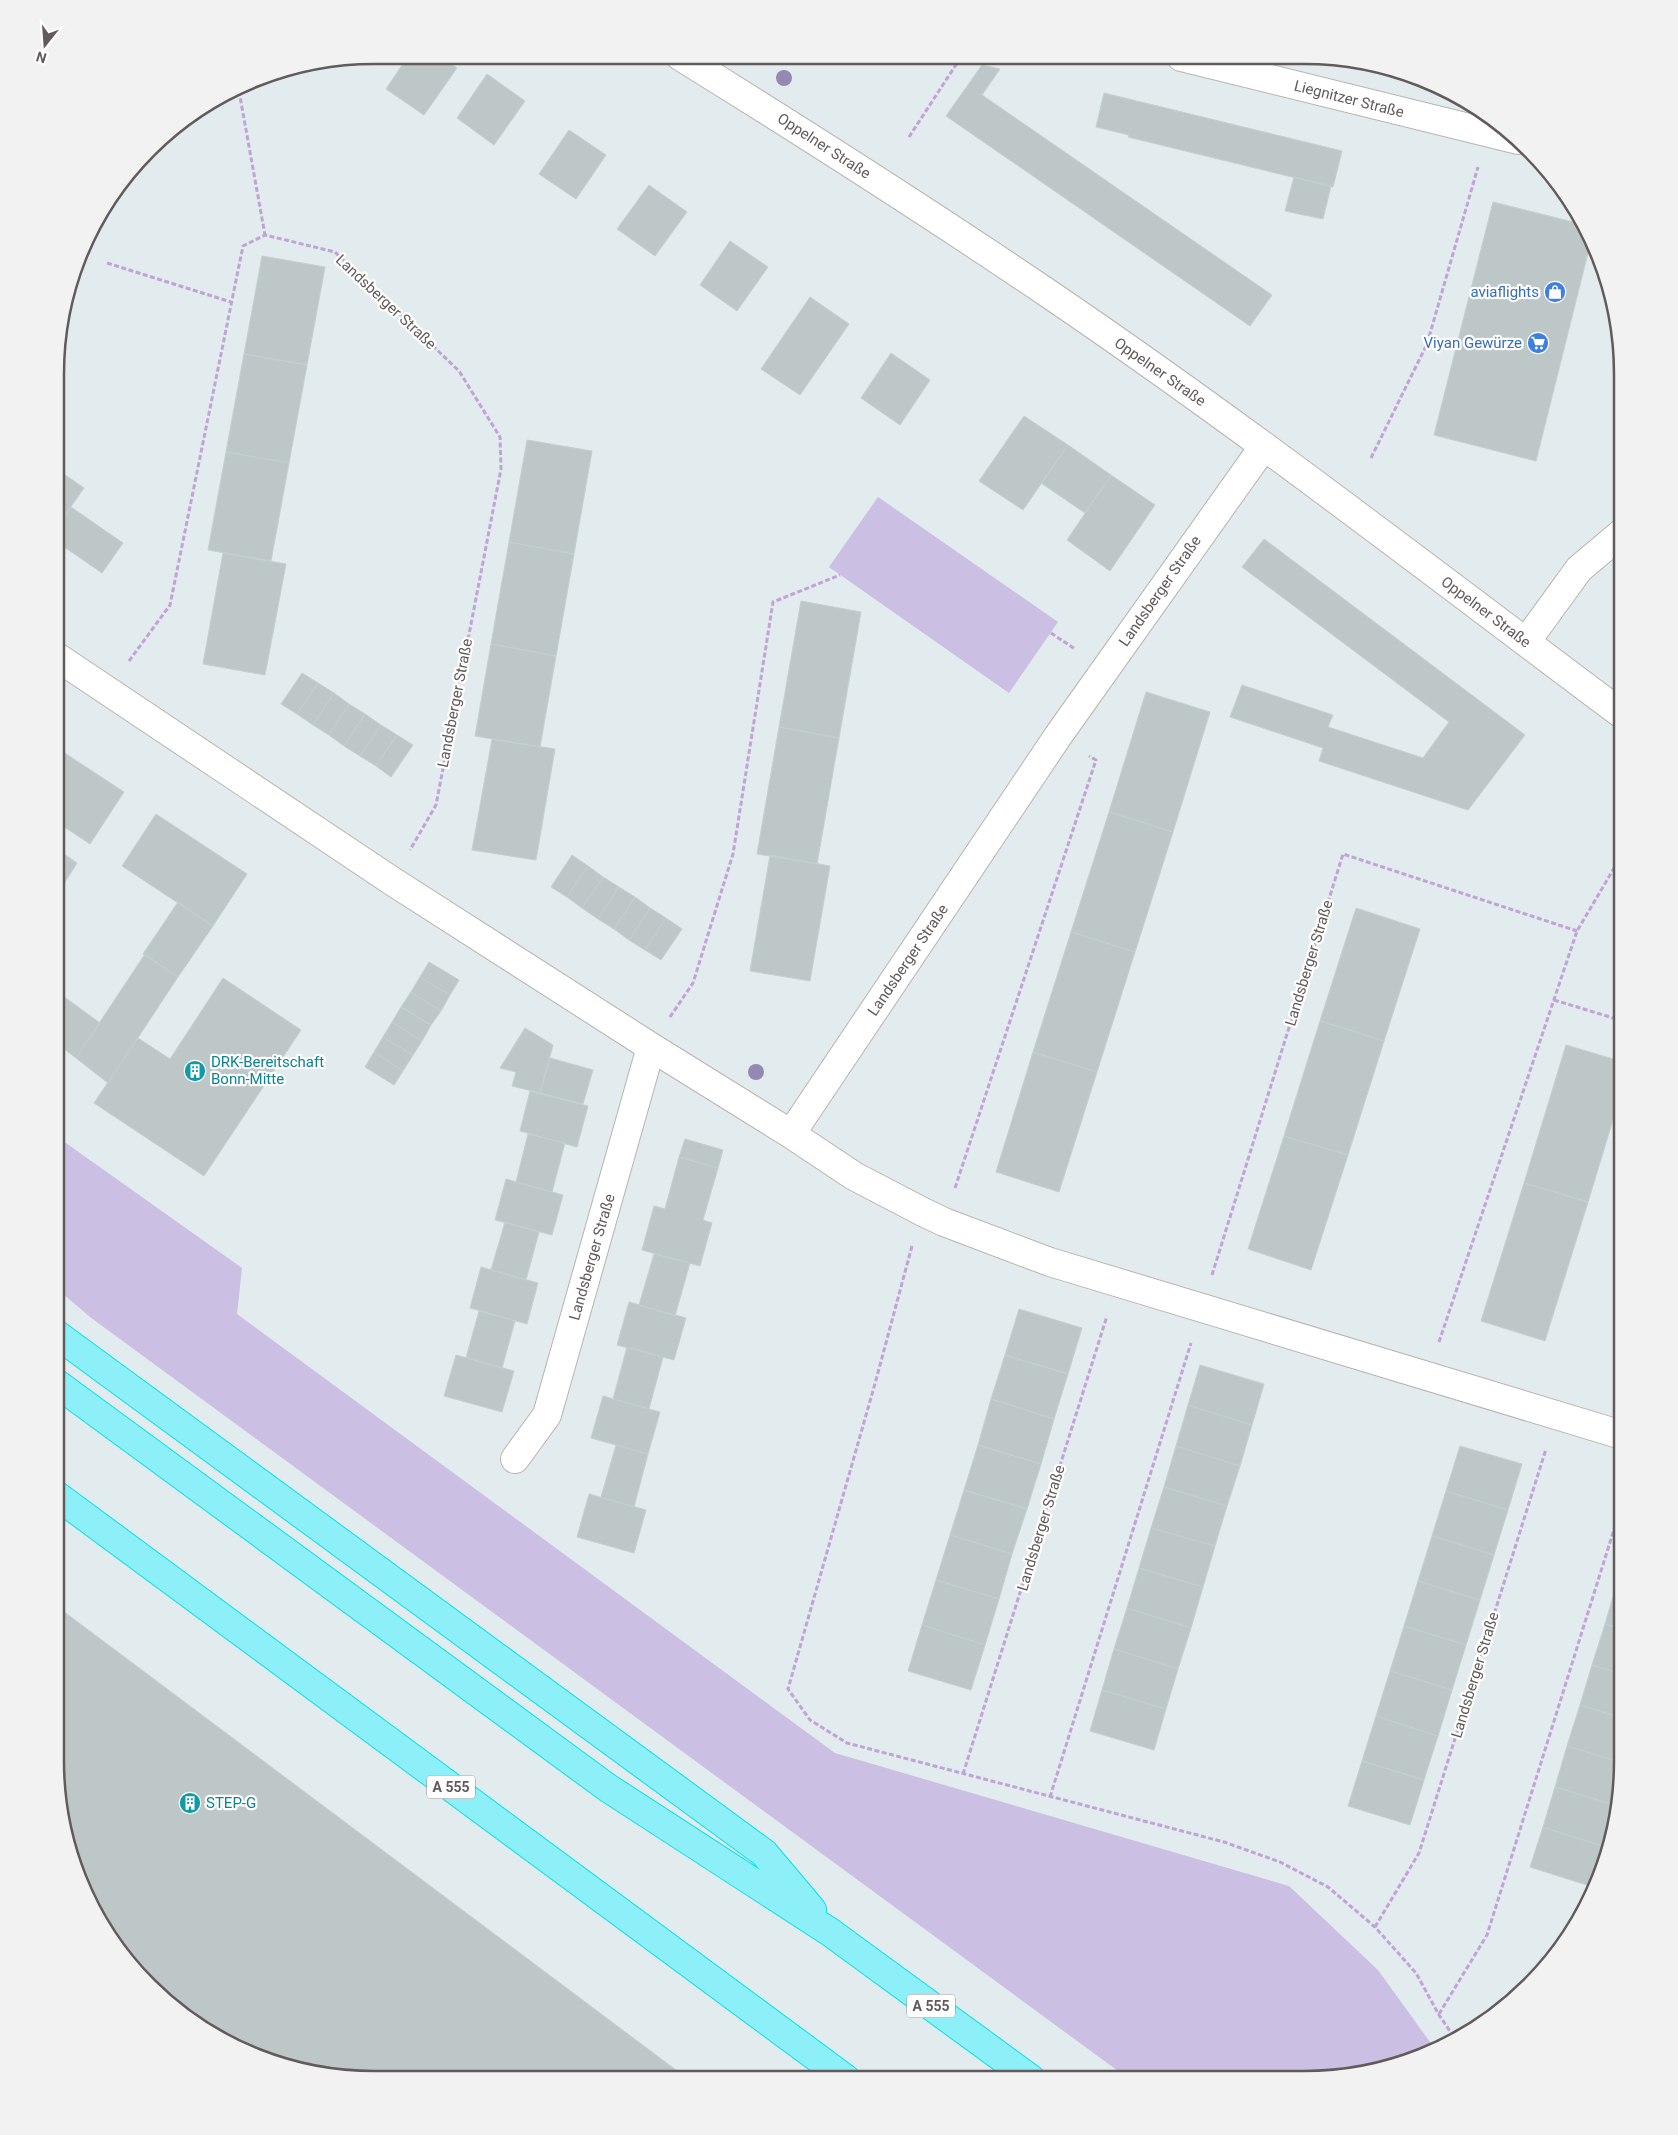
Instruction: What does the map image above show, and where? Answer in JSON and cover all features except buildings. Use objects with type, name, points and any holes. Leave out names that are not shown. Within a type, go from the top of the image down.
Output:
[{"type":"highway","points":[[64,1340],[764,1854],[830,1932]]},
{"type":"highway","name":"A 555","points":[[64,1389],[608,1788],[830,1932],[1020,2071]]},
{"type":"highway","name":"A 555","points":[[64,1501],[835,2071]]},
{"type":"street","name":"Oppelner Straße","points":[[693,64],[812,137],[1050,295],[1264,446],[1614,707]]},
{"type":"street","name":"Liegnitzer Straße","points":[[1209,64],[1504,137]]},
{"type":"street","name":"Landsberger Straße","points":[[791,1134],[1058,736],[1264,446]]},
{"type":"street","points":[[1526,642],[1578,569],[1614,539]]},
{"type":"street","points":[[64,662],[392,881],[651,1047],[791,1134],[854,1176],[934,1217],[1050,1262],[1614,1432]]},
{"type":"street","name":"Landsberger Straße","points":[[514,1459],[547,1415],[651,1047]]},
{"type":"path","points":[[909,137],[957,64]]},
{"type":"path","points":[[107,691],[170,605],[243,246],[265,235],[240,95]]},
{"type":"path","points":[[1371,458],[1427,344],[1487,133]]},
{"type":"path","name":"Landsberger Straße","points":[[265,235],[335,252],[459,371],[500,437],[501,469],[436,805],[392,881]]},
{"type":"path","points":[[107,263],[231,302]]},
{"type":"path","points":[[651,1047],[693,983],[733,854],[773,602],[840,575]]},
{"type":"path","points":[[1058,736],[1096,760],[934,1217],[908,1258],[874,1389],[788,1689],[810,1720],[847,1743],[1224,1842],[1280,1862],[1328,1887],[1375,1926],[1416,1973],[1452,2034]]},
{"type":"path","name":"Landsberger Straße","points":[[1050,1797],[1343,854],[1577,931]]},
{"type":"path","points":[[1428,1376],[1577,931],[1614,868]]},
{"type":"path","points":[[1554,1000],[1614,1017]]},
{"type":"path","name":"Landsberger Straße","points":[[964,1774],[1118,1282]]},
{"type":"path","name":"Landsberger Straße","points":[[1375,1926],[1420,1853],[1557,1414]]},
{"type":"path","points":[[1439,2015],[1487,1935],[1614,1530]]},
{"type":"shaded area","points":[[878,497],[1058,622],[1009,693],[829,567]]},
{"type":"shaded area","points":[[64,1142],[242,1268],[237,1314],[835,1753],[1289,1886],[1378,1970],[1431,2044],[1384,2061],[1324,2071],[1118,2071],[90,1317],[64,1295]]},
{"type":"place","name":"aviaflights","points":[[1555,292]]},
{"type":"place","name":"Viyan Gewürze","points":[[1538,343]]},
{"type":"place","name":"DRK-Bereitschaft Bonn-Mitte","points":[[195,1071]]},
{"type":"place","name":"STEP-G","points":[[190,1803]]}]
